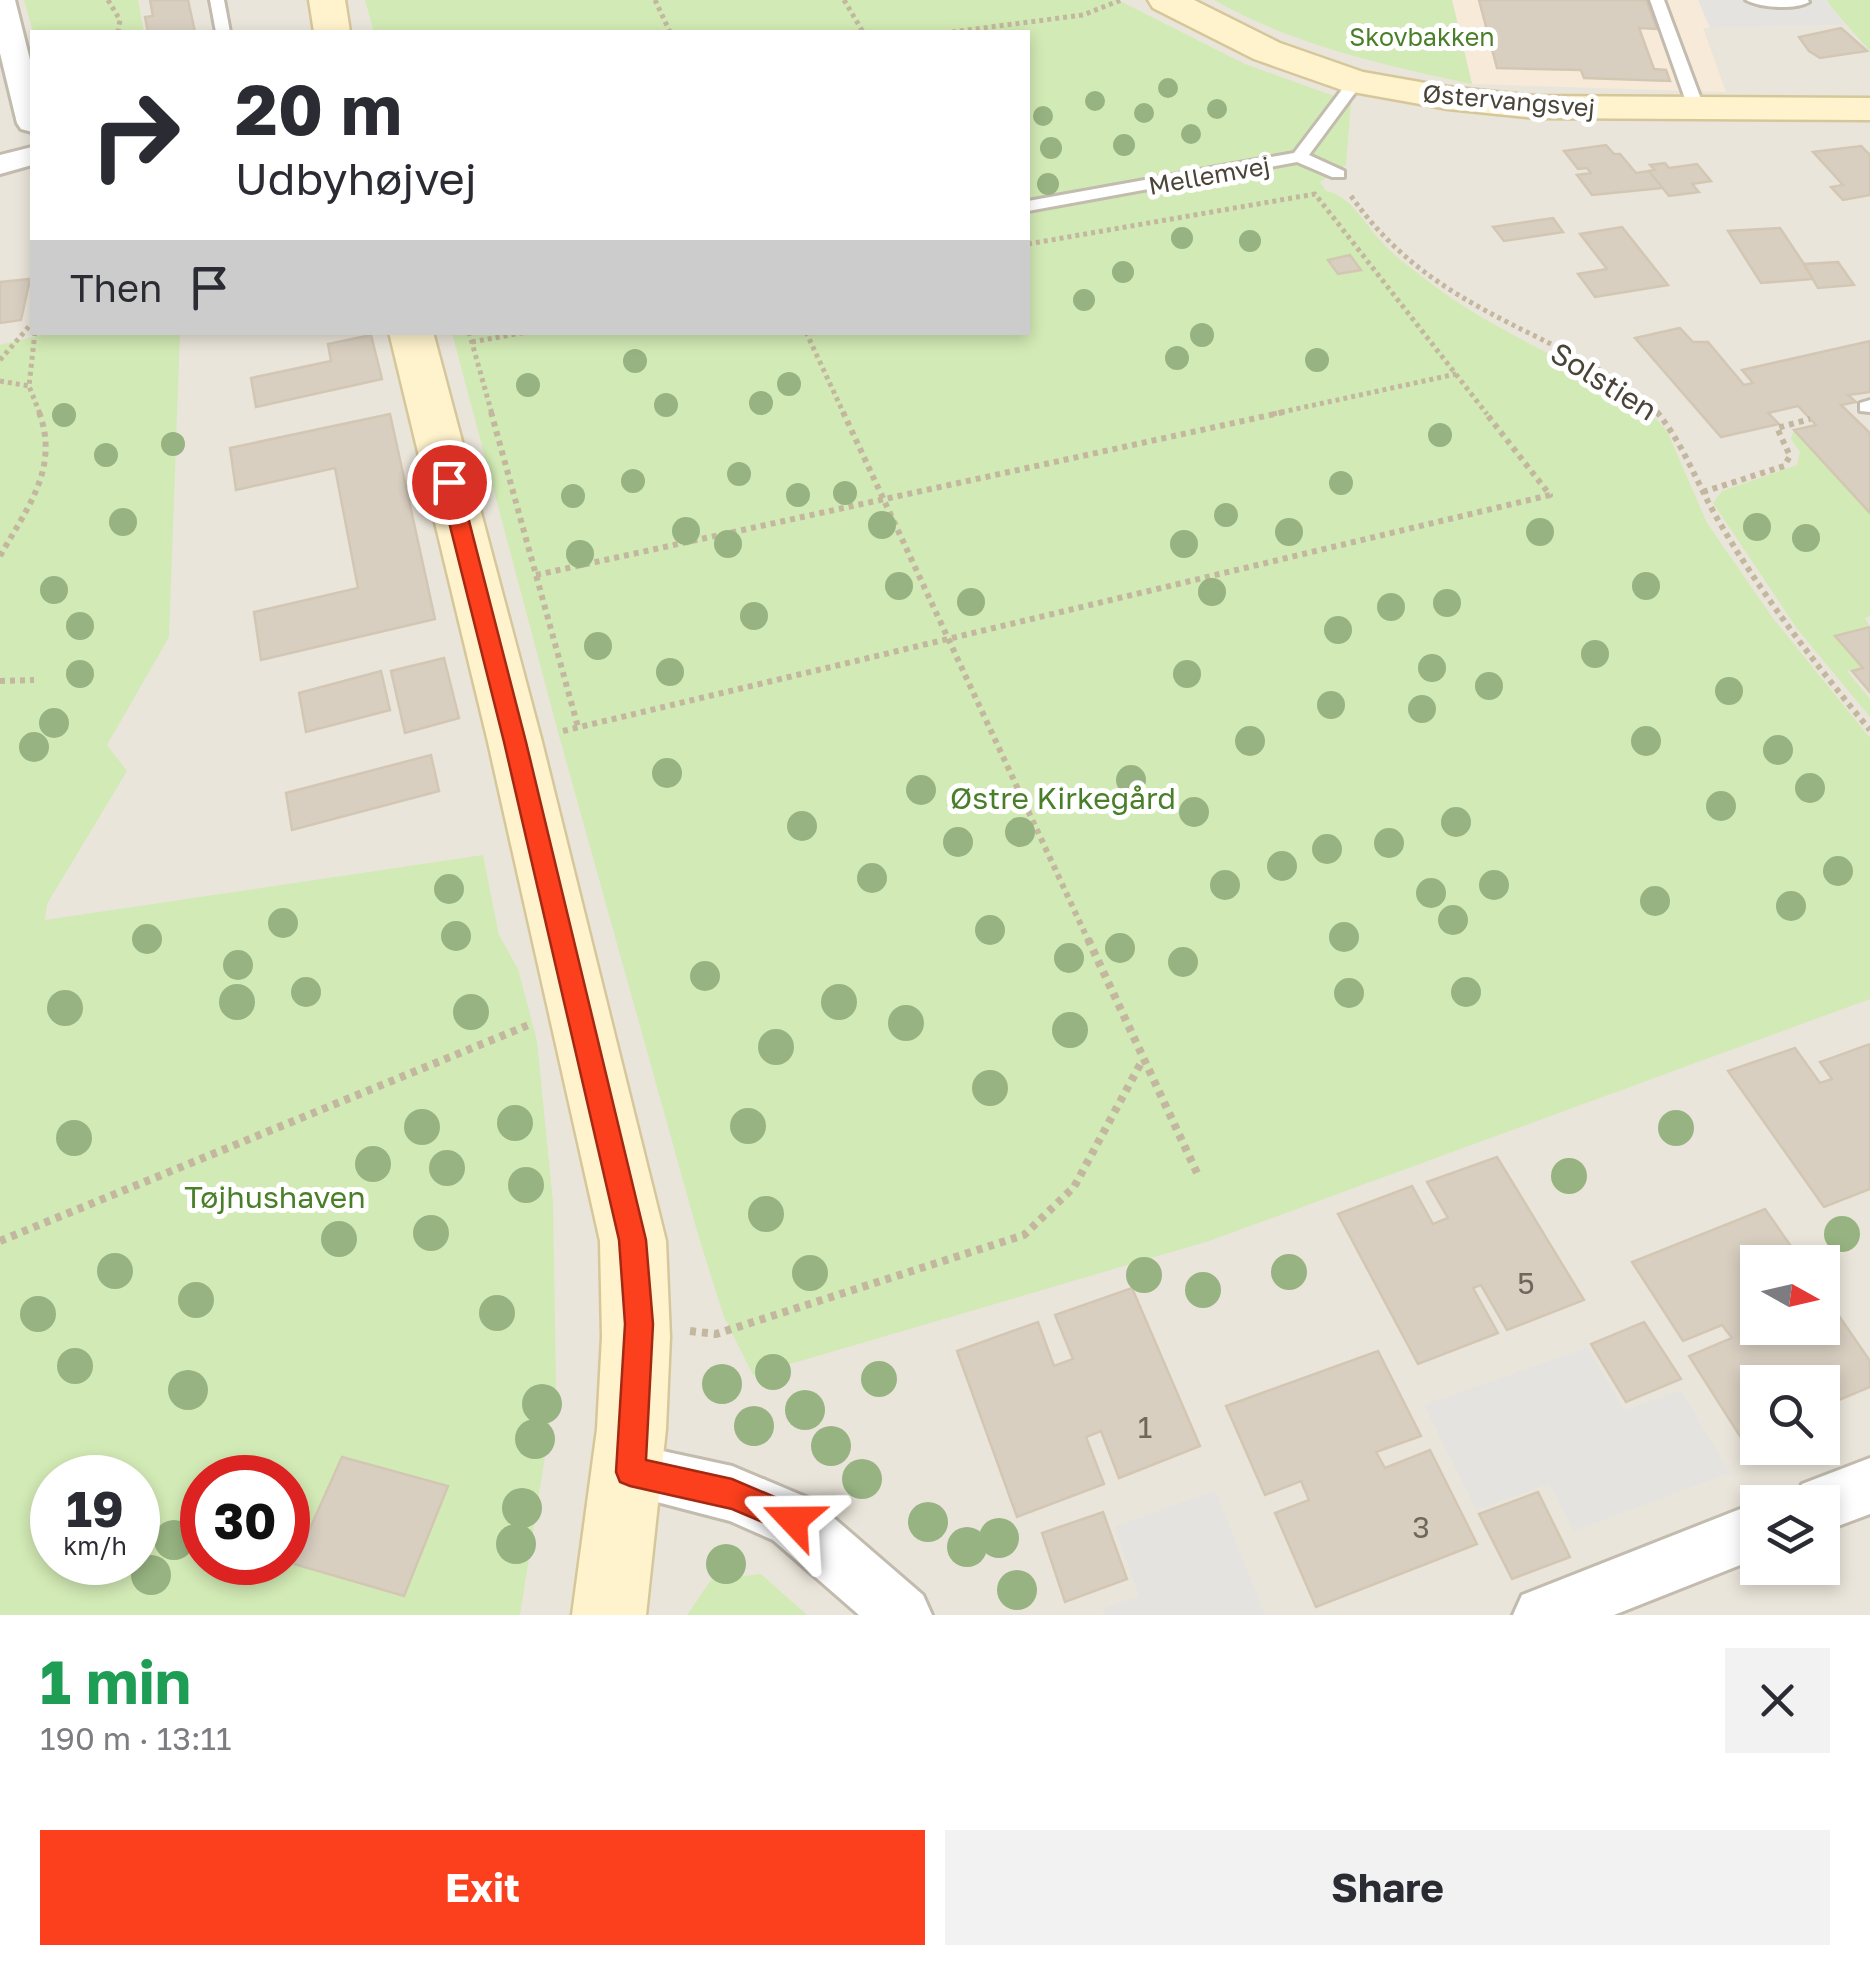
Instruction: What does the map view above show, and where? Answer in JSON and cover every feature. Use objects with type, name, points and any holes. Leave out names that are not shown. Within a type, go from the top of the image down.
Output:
[{"type":"street","points":[[2,0],[30,115]]},
{"type":"street","points":[[326,0],[332,30]]},
{"type":"street","name":"Østervangsvej","points":[[1166,0],[1267,50],[1354,82],[1448,98],[1536,106],[1870,109]]},
{"type":"street","points":[[0,165],[30,157]]},
{"type":"street","points":[[412,335],[515,742],[633,1240],[639,1324],[630,1472],[609,1615]]},
{"type":"street","points":[[630,1472],[732,1494],[793,1520],[904,1615]]},
{"type":"street","points":[[1840,1497],[1870,1486]]},
{"type":"street","points":[[1542,1615],[1740,1537]]},
{"type":"lane","points":[[217,0],[222,30]]},
{"type":"lane","points":[[1657,0],[1697,110]]},
{"type":"lane","points":[[1754,0],[1802,2]]},
{"type":"lane","name":"Mellemvej","points":[[1030,206],[1299,157],[1354,82]]},
{"type":"lane","points":[[1299,157],[1338,174]]},
{"type":"path","points":[[108,0],[120,20],[118,30]]},
{"type":"path","points":[[656,0],[669,30]]},
{"type":"path","points":[[844,0],[862,30]]},
{"type":"path","points":[[967,30],[1083,15],[1121,0]]},
{"type":"path","name":"Solstien","points":[[1338,174],[1360,213],[1403,256],[1455,296],[1641,397],[1667,420],[1703,492],[1773,604],[1870,730]]},
{"type":"path","points":[[515,742],[1550,495],[1315,194],[1030,244]]},
{"type":"path","points":[[0,360],[30,324]]},
{"type":"path","points":[[1,552],[41,483],[49,438],[29,386],[35,335]]},
{"type":"path","points":[[470,335],[578,727]]},
{"type":"path","points":[[472,342],[511,335]]},
{"type":"path","points":[[807,335],[1197,1173]]},
{"type":"path","points":[[536,575],[1456,374]]},
{"type":"path","points":[[0,381],[29,386]]},
{"type":"path","points":[[1703,492],[1784,466],[1790,456],[1777,428],[1810,418]]},
{"type":"path","points":[[0,681],[34,680]]},
{"type":"path","points":[[0,1241],[578,1004]]},
{"type":"path","points":[[639,1324],[716,1334],[1024,1235],[1074,1187],[1142,1060]]},
{"type":"shaded area","points":[[0,0],[1870,0],[1870,1615],[0,1615]]},
{"type":"shaded area","points":[[1452,0],[1826,0],[1845,25],[1703,28],[1726,92],[1472,84]]},
{"type":"shaded area","points":[[1698,0],[1826,0],[1845,25],[1710,28]]},
{"type":"shaded area","points":[[1588,1347],[1624,1410],[1681,1390],[1730,1473],[1574,1531],[1549,1484],[1476,1510],[1424,1405]]},
{"type":"shaded area","points":[[1215,1490],[1265,1615],[1106,1615],[1103,1609],[1139,1595],[1114,1527]]},
{"type":"green space","points":[[24,0],[138,0],[144,30],[32,30]]},
{"type":"green space","name":"Østre Kirkegård","points":[[365,0],[1118,0],[1245,64],[1351,102],[1346,165],[1320,182],[1326,191],[1343,198],[1392,252],[1455,301],[1630,400],[1657,420],[1667,431],[1707,523],[1772,617],[1870,738],[1870,999],[1209,1241],[753,1375],[724,1317],[699,1238],[453,335],[1030,335],[1030,30],[373,30]]},
{"type":"green space","name":"Skovbakken","points":[[1214,0],[1452,0],[1472,84],[1307,41]]},
{"type":"green space","points":[[1827,0],[1870,0],[1870,51],[1830,6]]},
{"type":"green space","name":"Tøjhushaven","points":[[42,335],[180,335],[169,637],[107,745],[127,771],[47,904],[45,920],[483,855],[499,935],[518,969],[537,1041],[553,1202],[556,1386],[520,1615],[0,1615],[0,345]]},
{"type":"green space","points":[[1794,430],[1870,513],[1870,616],[1865,618],[1870,627],[1836,636],[1863,668],[1847,671],[1870,699],[1870,717],[1798,630],[1713,503],[1722,491],[1797,465],[1800,452],[1791,439]]},
{"type":"green space","points":[[761,1574],[807,1615],[687,1615],[711,1580]]},
{"type":"building","points":[[150,0],[188,0],[195,30],[148,30],[145,17],[153,16]]},
{"type":"building","name":"Skovbakken","points":[[1479,0],[1646,0],[1657,29],[1639,28],[1654,69],[1666,70],[1670,81],[1584,78],[1581,70],[1497,68]]},
{"type":"building","points":[[1841,28],[1867,51],[1820,58],[1799,37]]},
{"type":"building","points":[[1606,145],[1636,173],[1649,171],[1663,188],[1592,195],[1577,175],[1591,173],[1587,168],[1578,169],[1564,151]]},
{"type":"building","points":[[1861,146],[1870,155],[1870,195],[1843,200],[1831,187],[1843,185],[1813,152]]},
{"type":"building","points":[[1665,163],[1669,168],[1697,164],[1711,181],[1692,184],[1699,192],[1669,196],[1649,171],[1655,170],[1650,165]]},
{"type":"building","points":[[1553,218],[1563,232],[1504,241],[1493,227]]},
{"type":"building","points":[[1622,227],[1668,285],[1595,297],[1578,274],[1607,269],[1580,234]]},
{"type":"building","points":[[1780,228],[1813,279],[1761,283],[1728,231]]},
{"type":"building","points":[[1350,255],[1361,270],[1338,274],[1328,260]]},
{"type":"building","points":[[1838,262],[1854,285],[1818,288],[1804,264]]},
{"type":"building","points":[[30,279],[21,320],[0,323],[0,282]]},
{"type":"building","points":[[1680,328],[1693,342],[1708,342],[1744,385],[1753,383],[1742,370],[1870,341],[1870,392],[1848,395],[1856,402],[1841,405],[1870,433],[1870,513],[1794,430],[1816,425],[1798,406],[1768,413],[1779,424],[1721,437],[1635,338]]},
{"type":"building","points":[[371,335],[382,379],[256,407],[251,378],[331,361],[328,344]]},
{"type":"building","points":[[390,414],[435,619],[261,660],[254,612],[358,588],[335,468],[236,490],[230,448]]},
{"type":"building","points":[[1870,627],[1870,692],[1852,671],[1863,668],[1835,636]]},
{"type":"building","points":[[444,658],[459,718],[405,733],[391,671]]},
{"type":"building","points":[[381,671],[390,710],[306,732],[299,693]]},
{"type":"building","points":[[431,755],[439,791],[292,830],[286,793]]},
{"type":"building","points":[[1870,1044],[1870,1189],[1824,1207],[1728,1071],[1795,1048],[1820,1083],[1832,1079],[1820,1062]]},
{"type":"building","points":[[1497,1157],[1584,1300],[1507,1330],[1481,1285],[1473,1288],[1498,1333],[1418,1364],[1338,1214],[1412,1186],[1433,1224],[1448,1218],[1427,1182]]},
{"type":"building","points":[[1765,1209],[1790,1245],[1740,1245],[1740,1345],[1840,1345],[1840,1317],[1870,1361],[1870,1387],[1840,1400],[1840,1365],[1740,1365],[1740,1436],[1689,1356],[1732,1338],[1722,1325],[1683,1341],[1632,1262]]},
{"type":"building","points":[[1132,1288],[1200,1446],[1119,1478],[1101,1431],[1086,1437],[1104,1484],[1017,1517],[957,1351],[1038,1322],[1054,1366],[1073,1359],[1055,1315]]},
{"type":"building","points":[[1644,1322],[1681,1379],[1626,1402],[1591,1344]]},
{"type":"building","points":[[1378,1351],[1421,1436],[1376,1452],[1385,1468],[1430,1450],[1477,1544],[1316,1607],[1275,1513],[1309,1500],[1301,1481],[1265,1495],[1226,1406]]},
{"type":"building","points":[[342,1457],[448,1486],[404,1596],[310,1569],[310,1528]]},
{"type":"building","points":[[1538,1492],[1570,1557],[1512,1579],[1479,1514]]},
{"type":"building","points":[[1103,1512],[1127,1579],[1065,1602],[1042,1533]]},
{"type":"route","points":[[449,482],[633,1240],[639,1324],[630,1472],[732,1494],[793,1520]]}]
